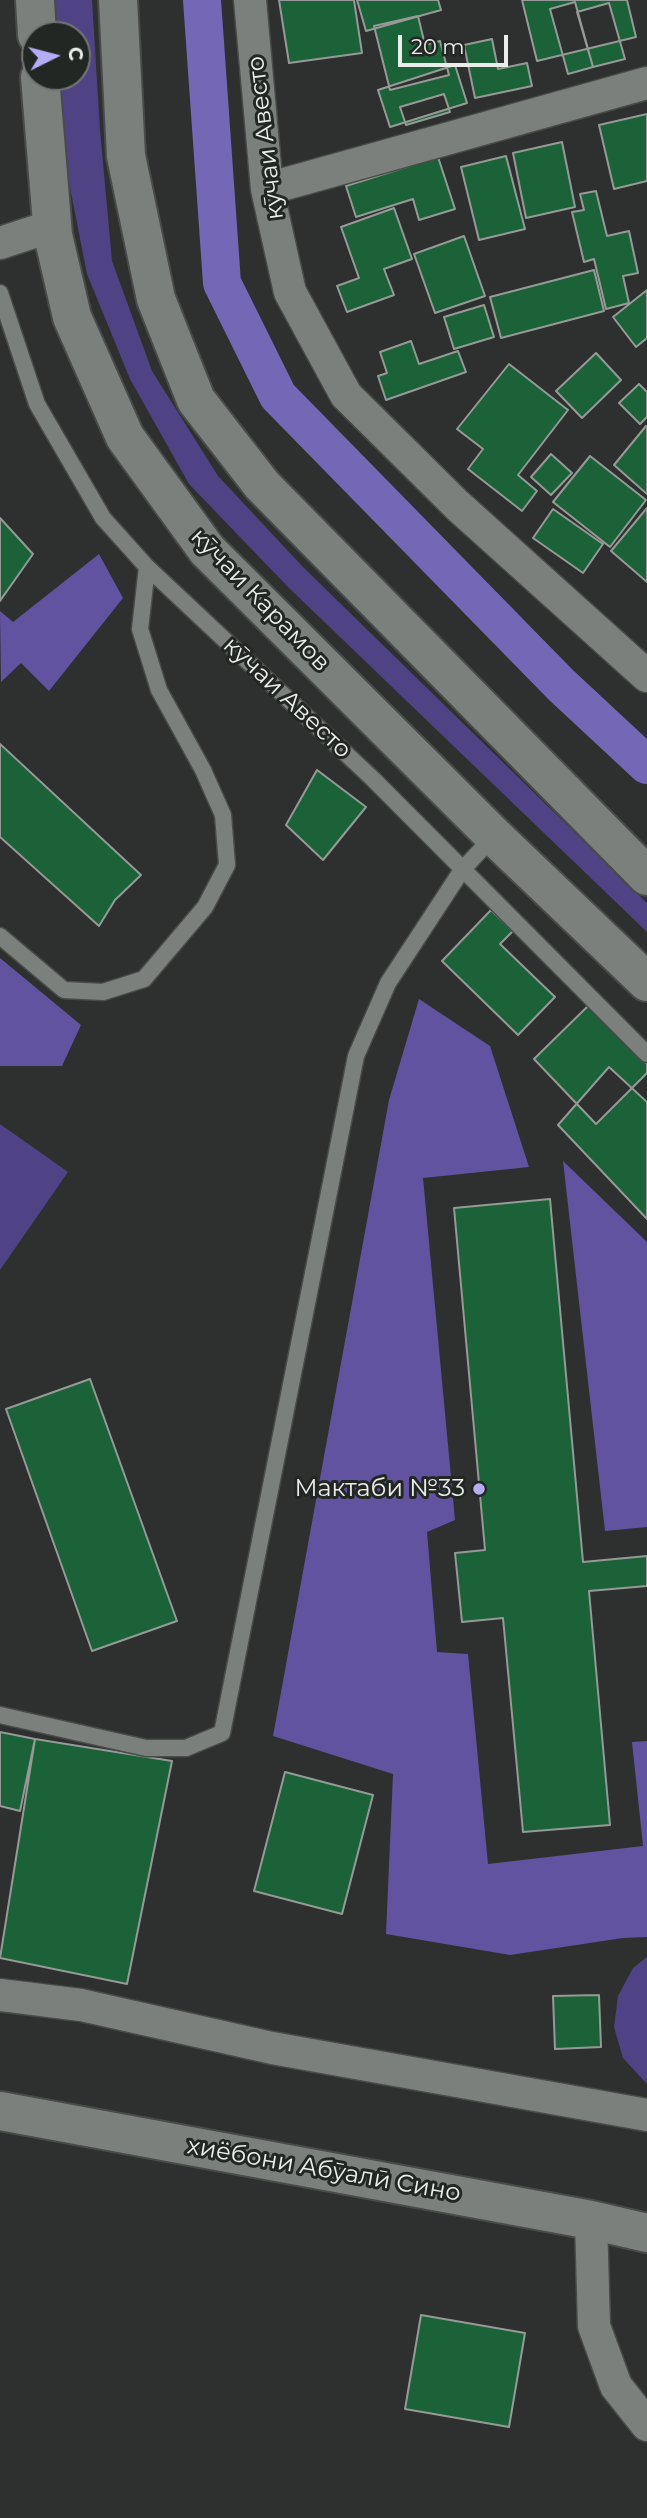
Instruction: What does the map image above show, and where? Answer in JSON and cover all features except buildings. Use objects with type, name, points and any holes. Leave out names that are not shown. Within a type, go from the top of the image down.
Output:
[{"type":"main road","points":[[35,0],[36,21]]},
{"type":"main road","points":[[118,0],[126,156],[156,299],[196,400],[262,485],[647,876]]},
{"type":"main road","name":"кӯчаи Карамов","points":[[41,91],[52,226],[72,317],[125,437],[207,551],[494,836],[647,982]]},
{"type":"main road","name":"хиёбони Абӯалӣ Сино","points":[[0,2111],[591,2220],[647,2233]]},
{"type":"street","name":"кӯчаи Авесто","points":[[250,0],[267,189],[290,292],[346,395],[457,505],[647,676]]},
{"type":"street","points":[[267,189],[647,83]]},
{"type":"street","points":[[0,243],[52,226]]},
{"type":"street","points":[[0,1995],[81,2005],[272,2048],[647,2115]]},
{"type":"street","points":[[591,2220],[594,2326],[616,2386],[647,2425]]},
{"type":"lane","name":"кӯчаи Авесто","points":[[0,293],[37,404],[103,518],[147,567],[373,779],[647,1054]]},
{"type":"lane","points":[[0,936],[64,990],[103,992],[144,979],[205,907],[227,865],[223,815],[203,770],[159,690],[140,629],[147,567]]},
{"type":"lane","points":[[0,1715],[146,1748],[186,1748],[222,1733],[355,1056],[388,983],[462,870],[494,836]]},
{"type":"shaded area","points":[[55,0],[92,0],[112,261],[152,371],[218,476],[303,567],[647,903],[647,932],[288,587],[189,484],[130,379],[87,274],[65,162],[61,91],[91,91],[91,21],[56,21]]},
{"type":"shaded area","points":[[99,554],[123,598],[49,691],[21,663],[1,682],[0,611],[13,622]]},
{"type":"shaded area","points":[[0,958],[81,1025],[62,1066],[0,1066]]},
{"type":"shaded area","points":[[419,999],[490,1046],[529,1167],[423,1178],[455,1520],[427,1532],[437,1652],[468,1654],[488,1864],[643,1846],[632,1742],[647,1741],[647,1937],[623,1938],[510,1955],[386,1934],[393,1774],[273,1736],[389,1100]]},
{"type":"shaded area","points":[[0,1124],[68,1172],[0,1270]]},
{"type":"shaded area","points":[[563,1161],[647,1242],[647,1527],[605,1531]]},
{"type":"shaded area","points":[[647,1957],[647,2084],[623,2058],[614,2027],[618,1996],[633,1968]]},
{"type":"waterway","points":[[202,0],[222,283],[278,396],[561,685],[647,765]]},
{"type":"place","name":"Мактаби №33","points":[[479,1489]]}]
